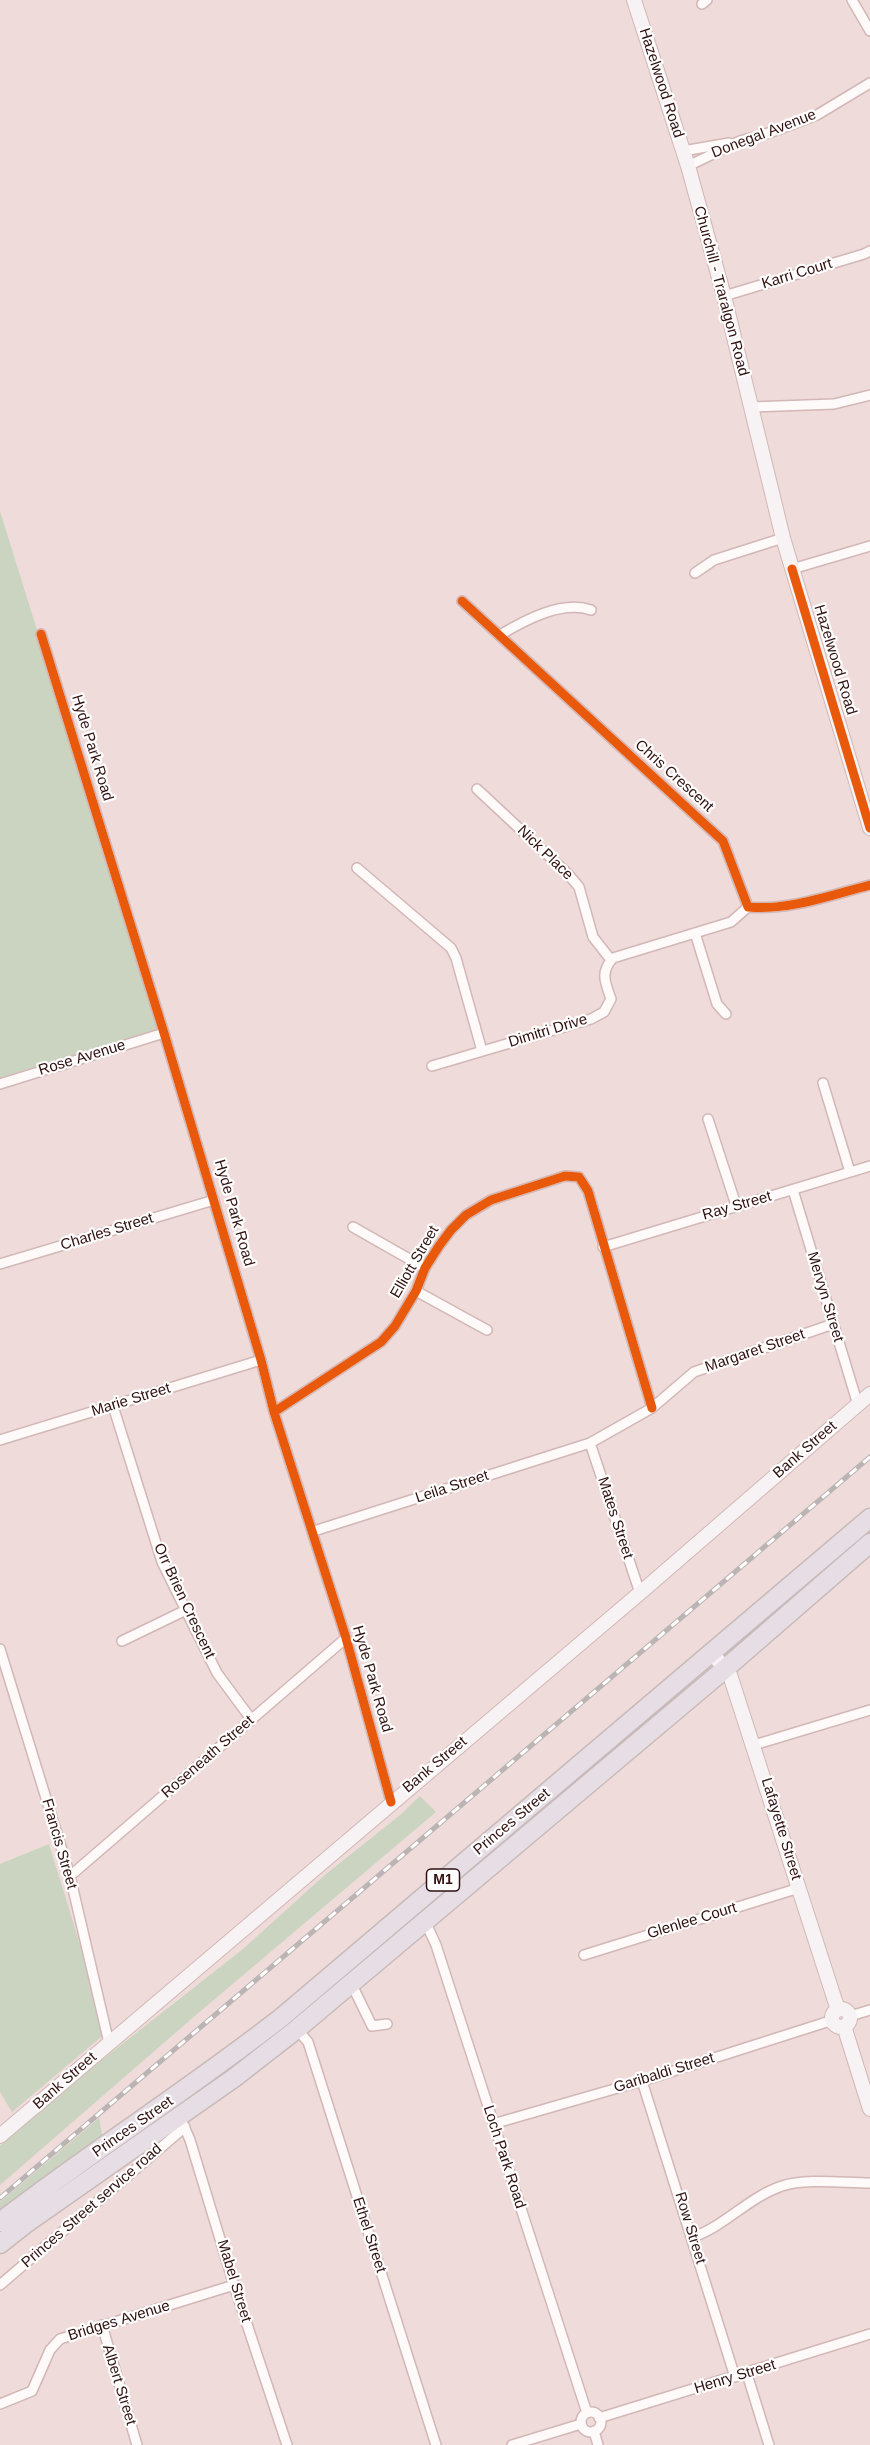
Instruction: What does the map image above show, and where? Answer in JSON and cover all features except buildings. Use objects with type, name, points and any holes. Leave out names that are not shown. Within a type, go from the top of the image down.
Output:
[{"type":"highway","name":"Princes Street","points":[[0,2222],[36,2194],[178,2115],[282,2017],[870,1518]]},
{"type":"highway","name":"Princes Street","points":[[0,2244],[178,2115],[234,2078],[297,2029],[726,1668],[870,1543]]},
{"type":"main road","name":"Hazelwood Road","points":[[634,0],[688,166]]},
{"type":"main road","name":"Churchill - Traralgon Road","points":[[688,166],[753,412]]},
{"type":"main road","name":"Hazelwood Road","points":[[753,412],[783,538],[870,828]]},
{"type":"main road","name":"Bank Street","points":[[0,2136],[870,1395]]},
{"type":"main road","name":"Lafayette Street","points":[[712,1653],[730,1675],[870,2109]]},
{"type":"street","points":[[852,0],[870,31]]},
{"type":"street","name":"Donegal Avenue","points":[[688,166],[740,141],[775,131],[816,115],[870,82]]},
{"type":"street","points":[[683,151],[740,141]]},
{"type":"street","name":"Karri Court","points":[[724,296],[864,255],[870,251]]},
{"type":"street","points":[[753,412],[834,404],[870,395]]},
{"type":"street","points":[[695,573],[714,560],[783,538]]},
{"type":"street","points":[[792,569],[870,546]]},
{"type":"street","name":"Chris Crescent","points":[[462,601],[723,841],[748,907]]},
{"type":"street","points":[[500,635],[522,622],[555,611],[579,605],[591,610]]},
{"type":"street","name":"Hyde Park Road","points":[[41,634],[164,1033],[261,1360],[274,1412],[314,1531],[391,1802]]},
{"type":"street","name":"Nick Place","points":[[477,789],[579,886],[592,937],[611,960]]},
{"type":"street","points":[[357,868],[451,948],[456,958],[482,1051]]},
{"type":"street","points":[[611,960],[730,922],[748,907],[766,909],[870,885]]},
{"type":"street","points":[[695,933],[717,1004],[726,1014]]},
{"type":"street","name":"Dimitri Drive","points":[[432,1066],[591,1019],[604,1012],[610,999],[604,978],[606,966],[611,960]]},
{"type":"street","name":"Rose Avenue","points":[[0,1084],[164,1033]]},
{"type":"street","points":[[823,1083],[850,1172]]},
{"type":"street","points":[[708,1119],[736,1205]]},
{"type":"street","name":"Ray Street","points":[[603,1247],[870,1166]]},
{"type":"street","name":"Elliott Street","points":[[274,1412],[381,1342],[395,1326],[416,1291],[425,1268],[451,1230],[466,1215],[491,1200],[565,1176],[579,1177],[588,1191],[652,1408]]},
{"type":"street","name":"Mervyn Street","points":[[793,1190],[858,1405]]},
{"type":"street","name":"Charles Street","points":[[0,1264],[214,1200]]},
{"type":"street","points":[[353,1227],[425,1268]]},
{"type":"street","points":[[416,1291],[487,1330]]},
{"type":"street","name":"Margaret Street","points":[[590,1443],[652,1408],[694,1372],[833,1324]]},
{"type":"street","name":"Marie Street","points":[[0,1440],[261,1360]]},
{"type":"street","name":"Orr Brien Crescent","points":[[113,1406],[162,1562],[217,1672],[252,1719]]},
{"type":"street","name":"Mates Street","points":[[590,1443],[640,1593]]},
{"type":"street","name":"Leila Street","points":[[314,1531],[590,1443]]},
{"type":"street","points":[[122,1641],[186,1610]]},
{"type":"street","name":"Roseneath Street","points":[[70,1876],[346,1638]]},
{"type":"street","name":"Francis Street","points":[[0,1649],[70,1876],[109,2043]]},
{"type":"street","points":[[754,1745],[870,1710]]},
{"type":"street","name":"Glenlee Court","points":[[584,1955],[799,1888]]},
{"type":"street","name":"Loch Park Road","points":[[413,1906],[426,1921],[439,1956],[587,2413]]},
{"type":"street","points":[[351,1983],[372,2026],[387,2024]]},
{"type":"street","name":"Garibaldi Street","points":[[493,2124],[642,2081],[870,2010]]},
{"type":"street","name":"Ethel Street","points":[[297,2029],[308,2042],[436,2445]]},
{"type":"street","name":"Row Street","points":[[642,2081],[693,2237],[735,2377]]},
{"type":"street","name":"Mabel Street","points":[[178,2115],[287,2445]]},
{"type":"street","name":"Princes Street service road","points":[[0,2285],[178,2115]]},
{"type":"street","points":[[693,2237],[710,2231],[767,2193],[782,2186],[801,2183],[870,2183]]},
{"type":"street","name":"Bridges Avenue","points":[[0,2404],[32,2391],[50,2350],[56,2342],[102,2325],[234,2285]]},
{"type":"street","name":"Albert Street","points":[[102,2325],[137,2445]]},
{"type":"street","name":"Henry Street","points":[[599,2418],[870,2334]]},
{"type":"street","points":[[747,2373],[769,2445]]},
{"type":"street","points":[[587,2413],[594,2413],[599,2418],[600,2424],[594,2431],[587,2432],[581,2424],[581,2419],[587,2413]]},
{"type":"street","points":[[512,2445],[581,2424]]},
{"type":"street","points":[[594,2431],[598,2445]]},
{"type":"green space","points":[[0,511],[162,1032],[0,1082]]},
{"type":"green space","points":[[420,1796],[436,1812],[0,2185],[0,2146],[98,2063],[243,1949],[326,1874],[399,1816]]},
{"type":"green space","points":[[49,1844],[107,2032],[12,2112],[0,2092],[0,1864]]},
{"type":"green space","points":[[99,2118],[103,2139],[0,2214],[0,2202]]},
{"type":"railway","points":[[0,2198],[870,1457]]},
{"type":"cycle path","points":[[792,569],[870,828]]},
{"type":"cycle path","points":[[462,601],[723,841],[748,907],[778,907],[870,885]]},
{"type":"cycle path","points":[[41,634],[164,1033],[261,1360],[274,1412],[346,1638],[391,1802]]},
{"type":"cycle path","points":[[274,1412],[381,1342],[395,1326],[439,1246],[466,1215],[491,1200],[565,1176],[579,1177],[588,1191],[652,1408]]}]
